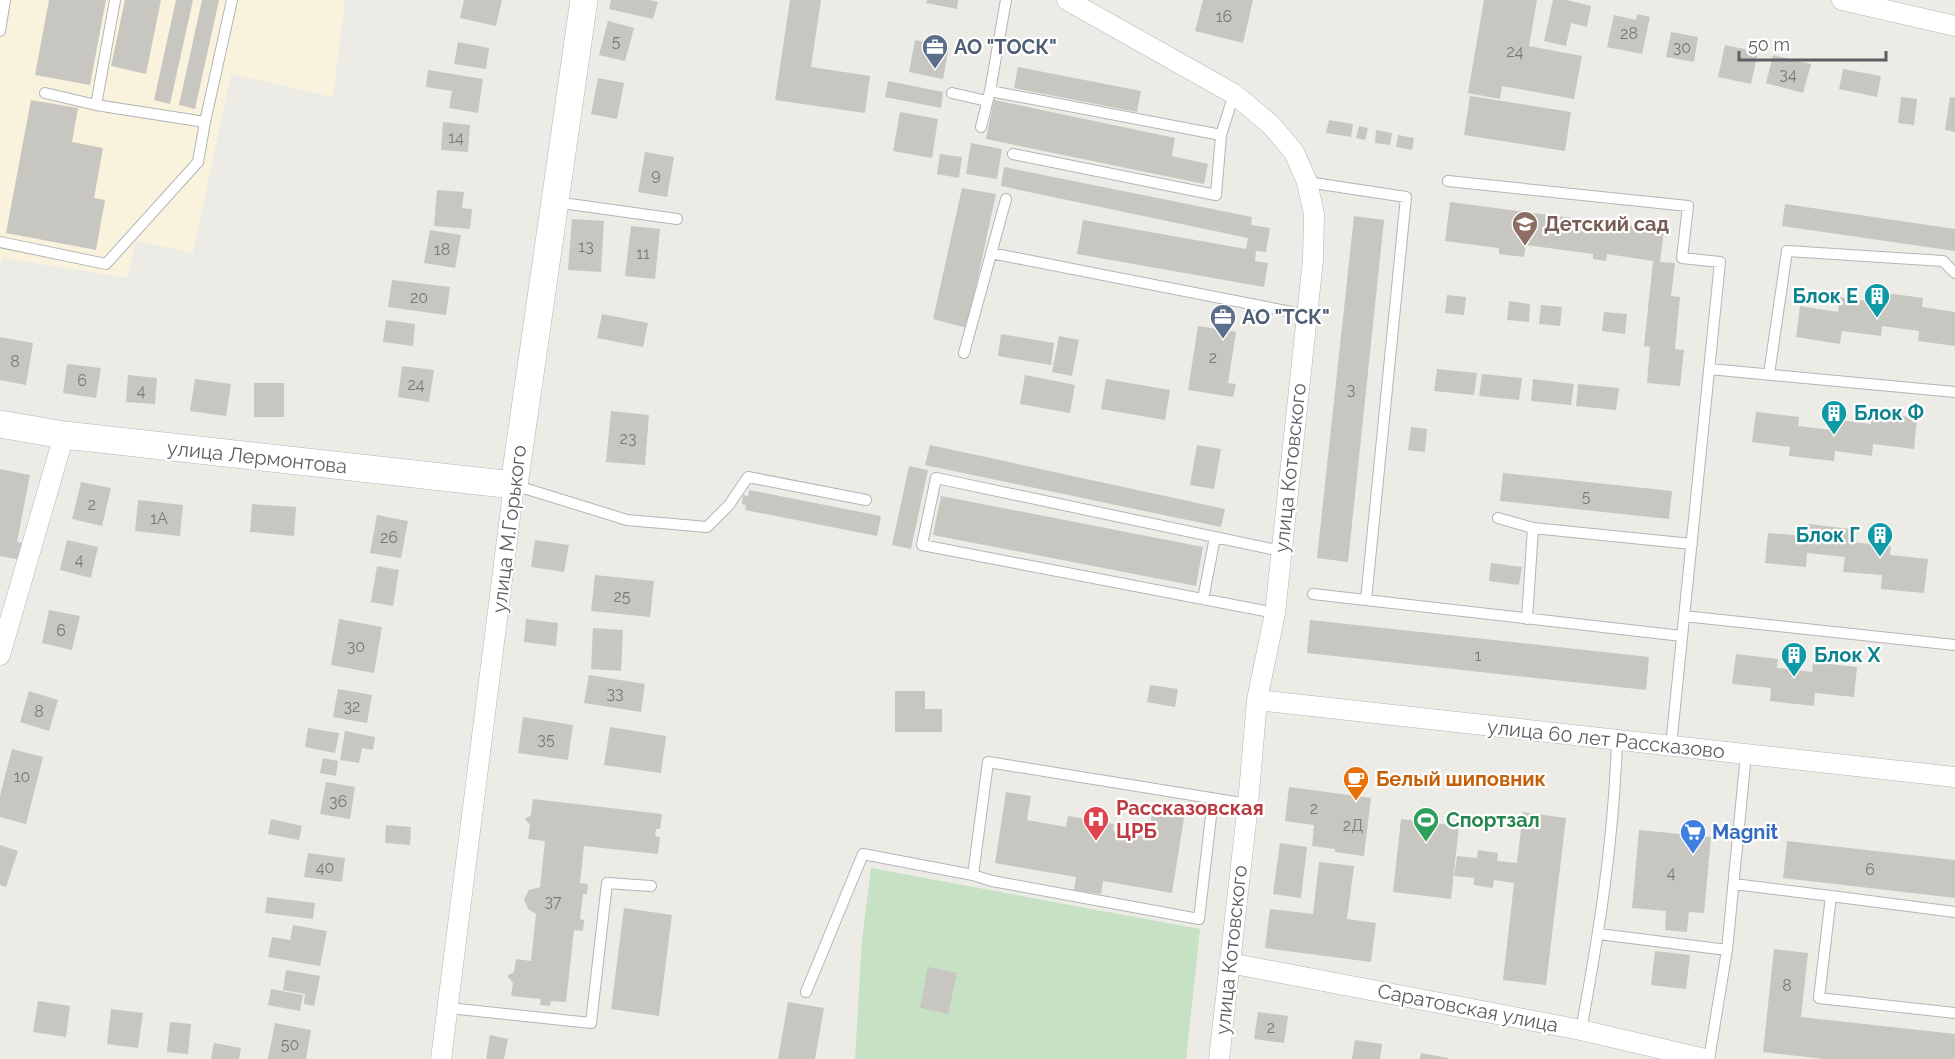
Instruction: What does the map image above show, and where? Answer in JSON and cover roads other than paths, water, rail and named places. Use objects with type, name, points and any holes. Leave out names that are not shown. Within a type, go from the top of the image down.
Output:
[{"type":"street","name":"улица М.Горького","points":[[441,1059],[514,485],[584,0]]},
{"type":"street","name":"улица Котовского","points":[[1067,0],[1234,94],[1271,125],[1294,152],[1307,182],[1314,214],[1313,260],[1275,613],[1257,700],[1248,804],[1219,1059]]},
{"type":"street","points":[[1842,0],[1905,7],[1955,26]]},
{"type":"street","name":"улица Лермонтова","points":[[0,424],[64,435],[514,485]]},
{"type":"street","points":[[0,655],[64,435]]},
{"type":"street","name":"улица 60 лет Рассказово","points":[[1257,700],[1955,777]]},
{"type":"street","name":"Саратовская улица","points":[[1229,963],[1581,1030],[1707,1059]]},
{"type":"lane","points":[[0,31],[5,0]]},
{"type":"lane","points":[[96,105],[115,0]]},
{"type":"lane","points":[[0,242],[106,264],[198,162],[232,0]]},
{"type":"lane","points":[[981,127],[1005,0]]},
{"type":"lane","points":[[45,93],[96,105],[205,122]]},
{"type":"lane","points":[[952,93],[988,96],[1221,135]]},
{"type":"lane","points":[[1013,154],[1216,195],[1221,135],[1234,94]]},
{"type":"lane","points":[[1448,181],[1688,206],[1682,258],[1720,262],[1671,746]]},
{"type":"lane","points":[[1307,182],[1406,197],[1366,600]]},
{"type":"lane","points":[[964,353],[1006,200]]},
{"type":"lane","points":[[555,201],[677,219]]},
{"type":"lane","points":[[1769,374],[1787,251],[1943,261],[1955,273]]},
{"type":"lane","points":[[992,253],[1306,315]]},
{"type":"lane","points":[[1709,369],[1955,392]]},
{"type":"lane","points":[[514,485],[627,520],[707,528],[729,505],[748,477],[866,500]]},
{"type":"lane","points":[[1275,613],[922,545],[936,478],[1281,551]]},
{"type":"lane","points":[[1498,518],[1533,528],[1692,544]]},
{"type":"lane","points":[[1527,619],[1533,528]]},
{"type":"lane","points":[[1203,599],[1215,537]]},
{"type":"lane","points":[[1313,594],[1682,636]]},
{"type":"lane","points":[[1684,616],[1955,645]]},
{"type":"lane","points":[[1581,1030],[1599,934],[1616,796],[1617,740]]},
{"type":"lane","points":[[1707,1059],[1727,950],[1746,754]]},
{"type":"lane","points":[[973,875],[988,762],[1248,804]]},
{"type":"lane","points":[[806,992],[863,854],[973,875],[992,881],[1199,919],[1213,799]]},
{"type":"lane","points":[[449,1008],[591,1023],[607,883],[651,886]]},
{"type":"lane","points":[[1734,884],[1955,912]]},
{"type":"lane","points":[[1831,896],[1819,998],[1955,1013]]},
{"type":"lane","points":[[1599,934],[1727,950]]},
{"type":"place","name":"АО \"ТОСК\"","points":[[935,70]]},
{"type":"place","name":"Детский сад","points":[[1525,247]]},
{"type":"place","name":"Блок Е","points":[[1877,319]]},
{"type":"place","name":"АО \"ТСК\"","points":[[1223,340]]},
{"type":"place","name":"Блок Ф","points":[[1834,436]]},
{"type":"place","name":"Блок Г","points":[[1880,558]]},
{"type":"place","name":"Блок Х","points":[[1794,678]]},
{"type":"place","name":"Белый шиповник","points":[[1356,802]]},
{"type":"place","name":"Рассказовская ЦРБ","points":[[1096,842]]},
{"type":"place","name":"Спортзал","points":[[1426,843]]},
{"type":"place","name":"Magnit","points":[[1693,855]]}]
